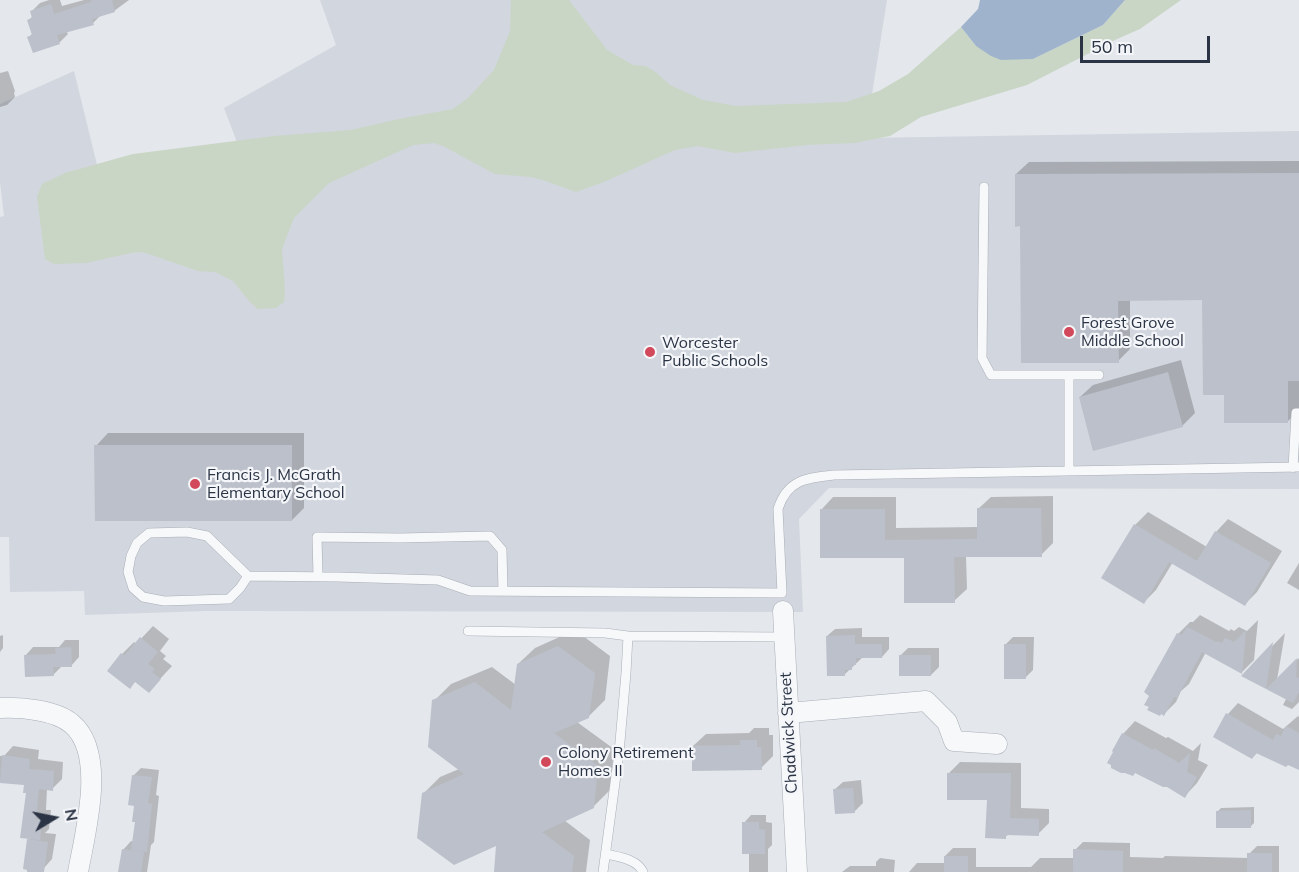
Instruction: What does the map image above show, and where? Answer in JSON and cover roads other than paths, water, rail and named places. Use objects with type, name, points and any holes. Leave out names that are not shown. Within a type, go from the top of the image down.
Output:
[{"type":"street","name":"Chadwick Street","points":[[783,602],[797,872]]},
{"type":"street","points":[[788,713],[926,701],[947,722],[954,741],[998,744]]},
{"type":"street","points":[[0,708],[40,711],[60,716],[71,723],[85,741],[90,765],[90,801],[78,872]]},
{"type":"lane","points":[[984,188],[982,358],[991,375],[1099,375]]},
{"type":"lane","points":[[1068,375],[1069,471]]},
{"type":"lane","points":[[248,576],[229,598],[164,601],[143,597],[133,588],[128,572],[130,556],[137,543],[149,533],[187,532],[207,536],[248,576],[438,580],[470,591],[783,602],[778,509],[785,492],[803,480],[834,475],[1296,467],[1296,413],[1299,413]]},
{"type":"lane","points":[[318,576],[316,537],[490,536],[502,550],[503,591]]},
{"type":"lane","points":[[468,631],[605,633],[628,636],[784,637]]},
{"type":"lane","points":[[603,872],[619,753],[628,636]]},
{"type":"lane","points":[[606,854],[628,859],[641,866],[643,872]]},
{"type":"water","points":[[980,0],[1125,0],[1103,25],[1033,59],[1001,60],[976,46],[961,27],[978,9]]},
{"type":"place","name":"Forest Grove Middle School","points":[[1069,332]]},
{"type":"place","name":"Worcester Public Schools","points":[[650,352]]},
{"type":"place","name":"Francis J. McGrath Elementary School","points":[[195,484]]},
{"type":"place","name":"Colony Retirement Homes II","points":[[546,762]]}]
